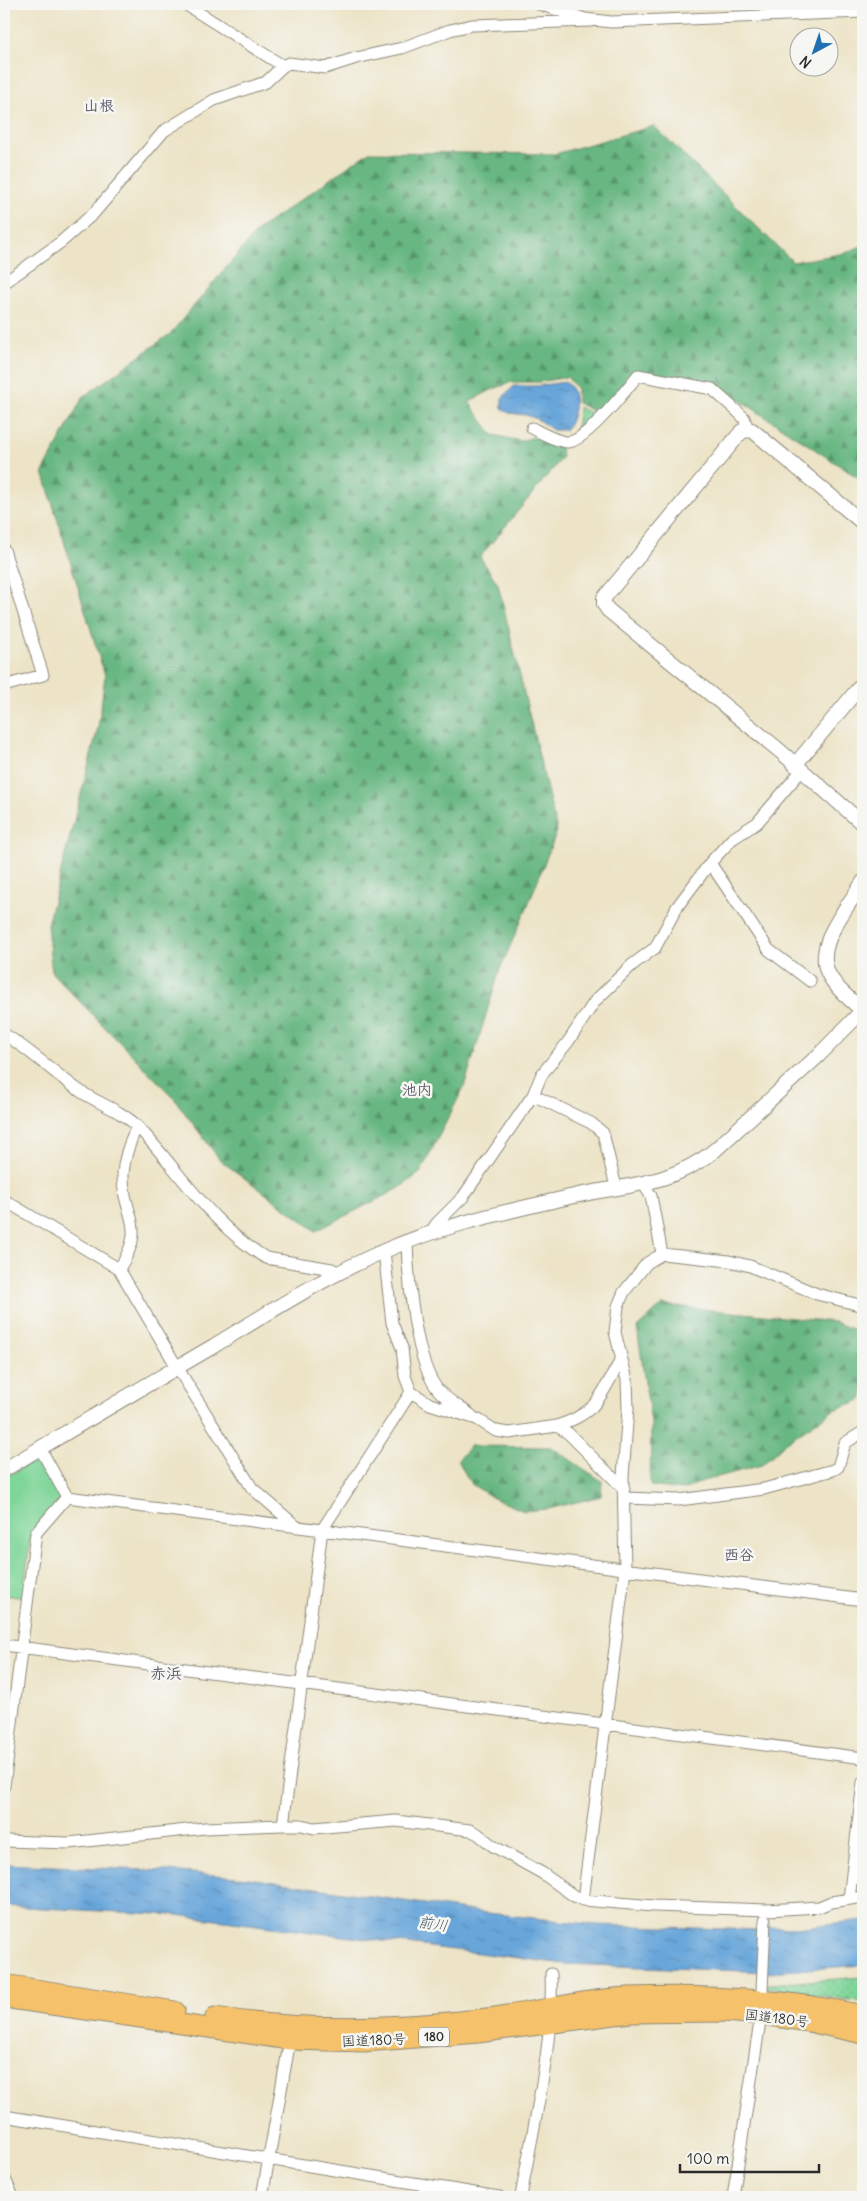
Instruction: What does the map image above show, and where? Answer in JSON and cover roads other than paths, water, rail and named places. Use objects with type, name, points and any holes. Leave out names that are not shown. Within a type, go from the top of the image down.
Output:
[{"type":"highway","name":"国道180号","points":[[4,1984],[220,2018],[291,2033]]},
{"type":"highway","name":"国道180号","points":[[4,1998],[215,2030],[291,2033],[365,2042],[478,2033],[550,2015],[630,2012],[724,2012],[762,2007],[863,2014]]},
{"type":"highway","name":"国道180号","points":[[762,2007],[809,2022],[863,2034]]},
{"type":"street","points":[[185,4],[283,66]]},
{"type":"street","points":[[539,4],[591,21]]},
{"type":"street","points":[[4,284],[61,242],[94,213],[169,127],[214,100],[266,82],[283,66],[289,63],[325,68],[356,58],[402,48],[445,32],[472,25],[653,21],[863,12]]},
{"type":"street","points":[[532,428],[567,442],[573,441],[594,425],[638,375],[712,389],[744,418],[748,429],[863,523]]},
{"type":"street","points":[[748,429],[742,431],[736,437],[613,585],[604,598],[604,604],[863,824]]},
{"type":"street","points":[[4,550],[43,675],[4,686]]},
{"type":"street","points":[[430,1233],[437,1223],[464,1197],[533,1095],[542,1074],[568,1042],[595,1001],[632,965],[656,948],[677,907],[710,863],[732,840],[757,823],[863,683]]},
{"type":"street","points":[[710,863],[769,950],[810,981]]},
{"type":"street","points":[[4,1470],[339,1274],[384,1251],[430,1233],[494,1214],[668,1177],[700,1163],[818,1055],[863,1010],[829,975],[825,966],[824,954],[827,941],[863,882]]},
{"type":"street","points":[[4,1034],[29,1050],[78,1090],[137,1126],[221,1224],[257,1252],[266,1258],[332,1269],[339,1274]]},
{"type":"street","points":[[533,1095],[590,1123],[602,1132],[616,1187]]},
{"type":"street","points":[[119,1269],[128,1255],[134,1240],[134,1228],[125,1196],[123,1174],[129,1143],[137,1126]]},
{"type":"street","points":[[643,1183],[650,1196],[662,1254]]},
{"type":"street","points":[[4,1200],[119,1269],[177,1368],[252,1488],[297,1527]]},
{"type":"street","points":[[407,1242],[413,1314],[431,1379],[439,1392],[496,1431],[508,1433],[557,1426],[578,1419],[589,1412],[598,1401],[621,1360]]},
{"type":"street","points":[[384,1251],[392,1323],[402,1348],[405,1376],[411,1392],[430,1404],[477,1419]]},
{"type":"street","points":[[583,1900],[625,1569],[623,1476],[628,1409],[627,1380],[615,1332],[618,1306],[624,1292],[648,1263],[662,1254],[729,1261],[782,1278],[817,1294],[863,1306]]},
{"type":"street","points":[[283,1824],[322,1530],[411,1392]]},
{"type":"street","points":[[557,1426],[568,1433],[624,1494],[679,1500],[764,1489],[820,1474],[838,1467],[845,1443],[863,1432]]},
{"type":"street","points":[[40,1448],[67,1497]]},
{"type":"street","points":[[67,1497],[863,1600]]},
{"type":"street","points":[[4,1786],[36,1533],[67,1497]]},
{"type":"street","points":[[4,1644],[863,1758]]},
{"type":"street","points":[[849,1899],[863,1782]]},
{"type":"street","points":[[4,1842],[69,1843],[205,1828],[283,1824],[314,1828],[396,1821],[470,1830],[583,1900],[654,1906],[766,1910],[819,1907],[831,1902],[863,1897]]},
{"type":"street","points":[[733,2197],[762,2007],[765,1922]]},
{"type":"street","points":[[521,2197],[548,2041],[551,1974]]},
{"type":"street","points":[[262,2197],[291,2033]]},
{"type":"street","points":[[4,2116],[499,2197]]},
{"type":"street","points":[[4,2177],[13,2197]]},
{"type":"water","points":[[565,382],[573,392],[574,405],[571,419],[565,430],[553,430],[537,419],[526,415],[509,413],[502,408],[502,398],[514,386],[537,386]]},
{"type":"water","name":"前川","points":[[4,1864],[168,1871],[248,1878],[479,1912],[597,1925],[762,1930],[767,1927],[796,1928],[863,1920],[863,1965],[769,1972],[565,1964],[177,1915],[4,1906]]},
{"type":"district","name":"山根","points":[[99,106]]},
{"type":"district","name":"池内","points":[[417,1090]]},
{"type":"district","name":"西谷","points":[[739,1555]]},
{"type":"district","name":"赤浜","points":[[166,1673]]}]
